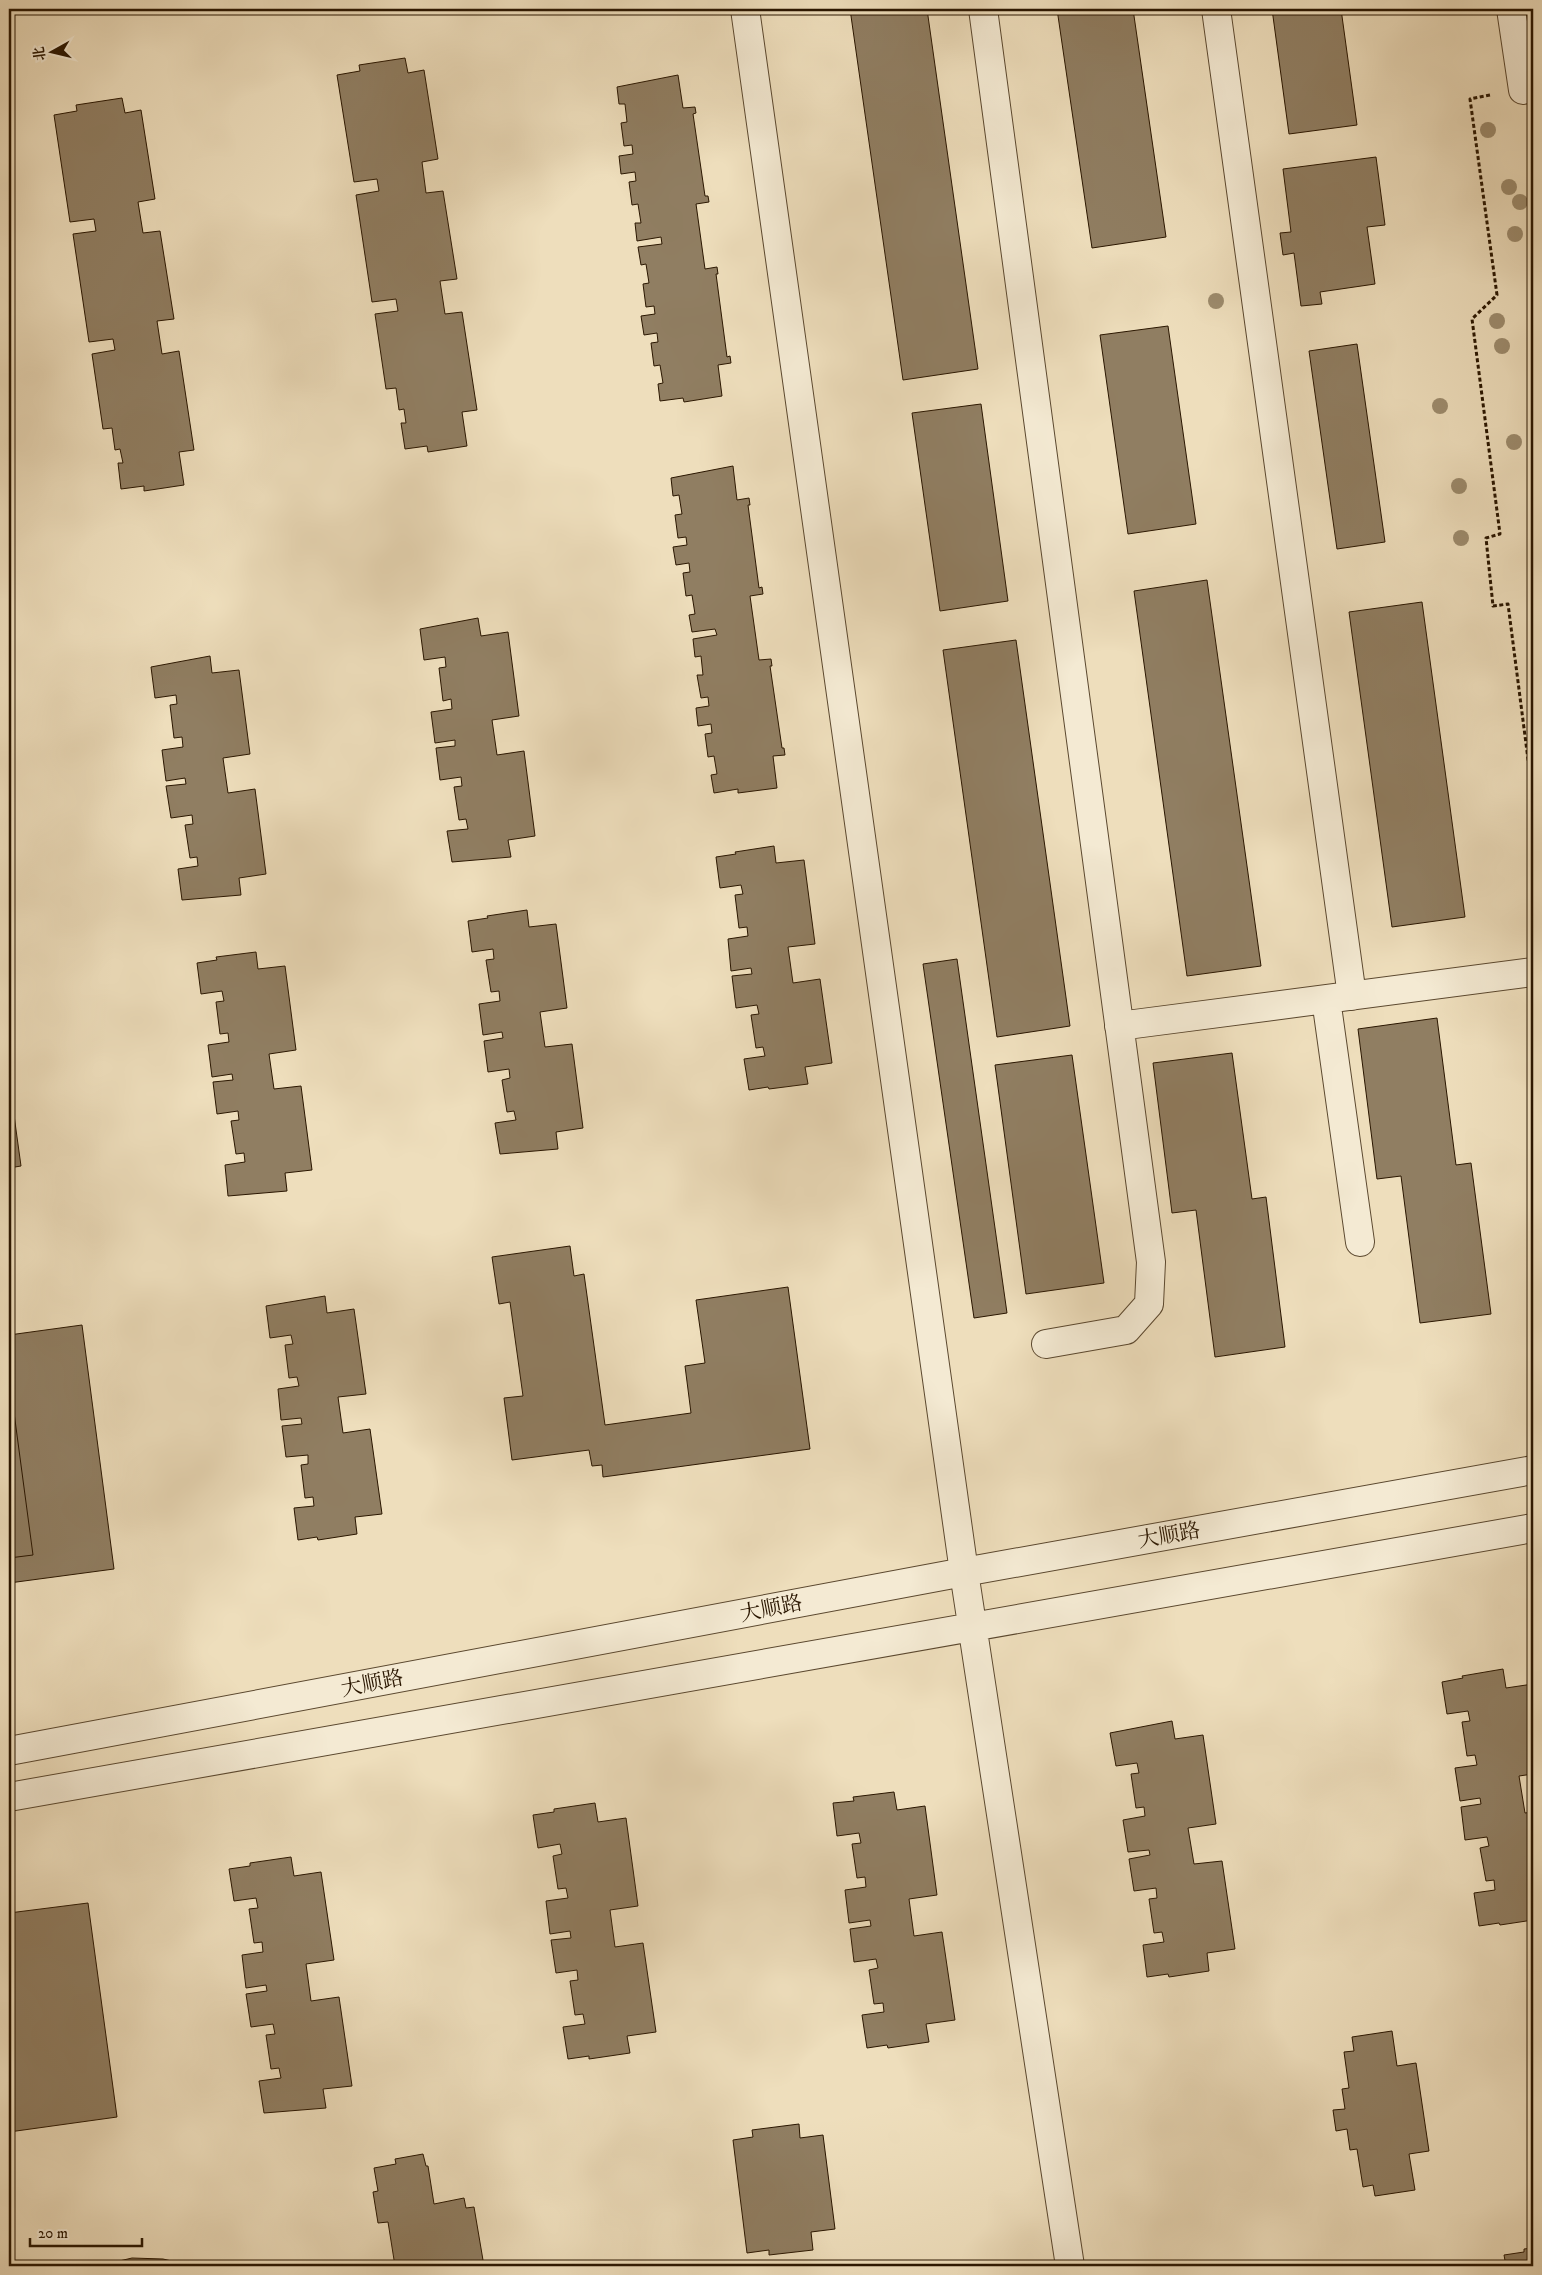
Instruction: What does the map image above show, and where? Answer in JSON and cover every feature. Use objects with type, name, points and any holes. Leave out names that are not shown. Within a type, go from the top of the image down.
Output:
[{"type":"street","points":[[745,9],[964,1572],[1070,2266]]},
{"type":"street","points":[[983,9],[1151,1262],[1149,1304],[1126,1330],[1046,1344]]},
{"type":"street","points":[[1216,9],[1352,996]]},
{"type":"street","points":[[1512,9],[1523,90]]},
{"type":"street","points":[[1119,1026],[1533,972]]},
{"type":"street","points":[[1326,999],[1360,1242]]},
{"type":"street","name":"大顺路","points":[[9,1751],[964,1572],[1533,1470]]},
{"type":"street","points":[[9,1798],[1533,1528]]},
{"type":"path","points":[[1523,90],[1470,99],[1498,295],[1472,319],[1500,534],[1486,538],[1493,606],[1508,604],[1533,798]]},
{"type":"building","points":[[850,9],[927,9],[978,369],[903,380]]},
{"type":"building","points":[[1057,9],[1133,9],[1166,237],[1092,248]]},
{"type":"building","points":[[1272,9],[1341,9],[1357,125],[1289,134]]},
{"type":"building","points":[[405,58],[408,73],[424,70],[438,159],[422,162],[426,193],[443,191],[457,279],[440,281],[445,314],[462,312],[477,410],[462,412],[467,446],[428,452],[427,446],[405,449],[401,423],[406,423],[404,409],[399,410],[396,388],[386,389],[375,314],[398,311],[396,299],[372,302],[356,195],[379,191],[377,179],[354,182],[337,75],[360,71],[359,65]]},
{"type":"building","points":[[678,75],[683,108],[695,107],[696,113],[693,114],[705,196],[708,196],[709,202],[696,204],[705,269],[717,267],[718,274],[716,274],[727,357],[730,356],[731,363],[718,365],[722,396],[684,402],[683,398],[660,401],[658,384],[663,383],[660,365],[654,366],[651,343],[658,342],[657,333],[644,335],[641,316],[655,314],[654,306],[646,307],[643,284],[649,283],[646,264],[641,265],[638,247],[662,244],[661,237],[637,241],[635,223],[641,223],[638,204],[632,205],[629,182],[636,181],[635,172],[621,174],[619,156],[633,154],[632,145],[624,146],[621,123],[627,122],[625,104],[619,104],[617,87]]},
{"type":"building","points":[[122,98],[125,113],[141,110],[155,199],[138,202],[143,233],[160,231],[174,319],[157,321],[162,354],[179,351],[194,450],[179,452],[184,485],[144,491],[144,486],[121,489],[118,463],[123,463],[120,449],[115,450],[112,428],[103,429],[92,354],[115,350],[113,339],[89,342],[73,234],[96,231],[94,219],[70,222],[54,115],[77,111],[76,105]]},
{"type":"building","points":[[1376,157],[1385,225],[1367,227],[1375,284],[1320,292],[1322,304],[1301,306],[1294,253],[1283,255],[1280,233],[1291,232],[1283,169]]},
{"type":"building","points":[[1168,326],[1196,524],[1128,534],[1100,335]]},
{"type":"building","points":[[1357,344],[1385,542],[1337,549],[1309,351]]},
{"type":"building","points":[[981,404],[1008,601],[940,611],[912,413]]},
{"type":"building","points":[[733,466],[737,500],[749,498],[750,505],[748,505],[759,588],[762,587],[763,594],[750,596],[759,660],[771,659],[772,666],[770,666],[782,748],[784,748],[785,755],[773,756],[777,788],[738,793],[738,789],[714,793],[711,775],[717,774],[714,756],[708,757],[705,734],[712,733],[711,724],[698,726],[696,708],[709,706],[708,697],[701,698],[697,675],[703,675],[701,656],[695,657],[693,639],[717,635],[715,629],[692,632],[689,615],[695,614],[692,595],[686,596],[683,573],[690,572],[689,563],[676,565],[673,547],[687,545],[686,537],[678,538],[675,515],[682,514],[679,495],[673,496],[671,478]]},
{"type":"building","points":[[1207,580],[1261,966],[1187,976],[1134,591]]},
{"type":"building","points":[[1422,602],[1465,917],[1392,927],[1349,612]]},
{"type":"building","points":[[478,618],[481,636],[508,632],[519,716],[492,720],[497,755],[524,751],[535,836],[508,840],[511,857],[452,862],[447,831],[468,829],[466,819],[459,820],[454,787],[462,786],[461,777],[440,780],[436,748],[455,746],[455,740],[435,743],[431,712],[452,709],[451,699],[443,701],[439,668],[446,667],[445,657],[424,660],[420,629]]},
{"type":"building","points":[[1016,640],[1070,1026],[997,1037],[943,650]]},
{"type":"building","points":[[210,656],[212,673],[239,670],[250,754],[223,758],[228,793],[255,789],[266,874],[239,878],[241,895],[182,900],[178,869],[198,866],[197,857],[190,858],[185,825],[193,824],[192,815],[171,818],[166,786],[186,784],[185,778],[166,781],[162,750],[183,747],[182,737],[174,738],[170,705],[177,704],[176,695],[155,698],[151,667]]},
{"type":"building","points":[[774,846],[776,863],[804,860],[815,944],[788,947],[793,983],[820,979],[832,1063],[805,1067],[808,1084],[749,1090],[744,1059],[765,1056],[763,1047],[756,1048],[751,1015],[759,1014],[757,1005],[736,1008],[732,976],[752,974],[751,968],[731,971],[728,939],[748,936],[747,927],[739,928],[735,895],[743,894],[741,885],[720,888],[716,857]]},
{"type":"building","points":[[527,910],[529,927],[556,924],[567,1008],[540,1012],[545,1047],[572,1044],[583,1128],[556,1132],[558,1149],[500,1154],[495,1123],[516,1120],[514,1111],[507,1112],[502,1080],[510,1078],[509,1069],[488,1072],[484,1041],[503,1038],[502,1032],[483,1035],[479,1004],[500,1001],[499,991],[491,992],[486,960],[494,959],[493,949],[472,952],[468,921]]},
{"type":"building","points":[[256,952],[258,969],[285,966],[296,1050],[269,1054],[274,1089],[301,1086],[312,1170],[285,1173],[287,1191],[228,1196],[225,1165],[245,1162],[244,1153],[236,1154],[231,1121],[239,1120],[238,1111],[217,1114],[213,1082],[233,1080],[232,1074],[212,1077],[208,1045],[229,1042],[228,1033],[220,1034],[216,1002],[224,1001],[222,991],[201,994],[197,963],[217,960],[216,957]]},
{"type":"building","points":[[957,959],[1007,1313],[974,1318],[923,964]]},
{"type":"building","points":[[1437,1018],[1456,1165],[1471,1163],[1491,1314],[1420,1323],[1401,1176],[1377,1179],[1358,1029]]},
{"type":"building","points":[[1232,1053],[1252,1199],[1266,1197],[1285,1347],[1215,1357],[1196,1210],[1172,1213],[1153,1063]]},
{"type":"building","points":[[1072,1055],[1104,1283],[1026,1294],[995,1065]]},
{"type":"building","points":[[9,1108],[13,1108],[21,1166],[9,1168]]},
{"type":"building","points":[[570,1246],[574,1276],[584,1274],[605,1425],[691,1413],[685,1366],[705,1363],[696,1300],[788,1287],[810,1449],[603,1477],[602,1465],[592,1466],[589,1450],[512,1460],[504,1398],[523,1396],[510,1302],[499,1304],[492,1257]]},
{"type":"building","points":[[325,1296],[327,1313],[354,1309],[366,1394],[338,1397],[343,1433],[370,1429],[382,1514],[355,1517],[357,1534],[318,1540],[317,1537],[298,1540],[294,1508],[314,1506],[313,1497],[305,1498],[301,1465],[308,1464],[308,1455],[286,1457],[282,1426],[302,1424],[301,1418],[281,1420],[278,1389],[299,1386],[297,1377],[289,1378],[285,1345],[293,1344],[291,1335],[270,1338],[266,1306]]},
{"type":"building","points":[[82,1325],[114,1569],[9,1583],[9,1335]]},
{"type":"building","points":[[9,1375],[33,1555],[9,1558]]},
{"type":"building","points":[[1503,1669],[1506,1688],[1533,1684],[1533,1774],[1519,1776],[1525,1813],[1533,1812],[1533,1920],[1479,1926],[1474,1893],[1495,1890],[1494,1880],[1486,1881],[1480,1848],[1489,1846],[1487,1837],[1465,1840],[1461,1807],[1481,1804],[1480,1798],[1460,1801],[1455,1768],[1477,1765],[1475,1755],[1467,1756],[1462,1722],[1470,1721],[1468,1711],[1447,1714],[1442,1682],[1463,1678],[1462,1676]]},
{"type":"building","points":[[1172,1721],[1175,1739],[1203,1735],[1216,1824],[1188,1828],[1194,1864],[1222,1861],[1235,1949],[1207,1953],[1209,1971],[1169,1977],[1168,1974],[1147,1977],[1143,1945],[1164,1942],[1162,1932],[1154,1933],[1149,1899],[1157,1898],[1156,1888],[1134,1891],[1129,1859],[1150,1855],[1149,1850],[1128,1852],[1123,1820],[1145,1816],[1144,1807],[1136,1808],[1131,1774],[1139,1773],[1137,1763],[1116,1766],[1110,1733]]},
{"type":"building","points":[[894,1792],[897,1810],[925,1806],[937,1895],[909,1899],[914,1936],[942,1932],[955,2020],[926,2024],[929,2042],[888,2048],[887,2045],[867,2048],[862,2015],[884,2012],[883,2003],[874,2004],[869,1970],[878,1968],[876,1959],[854,1962],[850,1929],[871,1926],[870,1920],[849,1923],[845,1890],[866,1887],[865,1877],[857,1878],[852,1844],[861,1843],[859,1833],[837,1836],[833,1803],[854,1801],[853,1797]]},
{"type":"building","points":[[595,1803],[598,1822],[626,1818],[638,1906],[610,1910],[615,1947],[643,1943],[656,2032],[627,2036],[630,2053],[589,2059],[589,2056],[568,2059],[563,2027],[585,2024],[583,2014],[575,2015],[570,1981],[578,1980],[577,1970],[556,1973],[551,1940],[571,1938],[570,1931],[550,1934],[546,1901],[568,1898],[566,1888],[558,1889],[553,1856],[562,1854],[560,1844],[538,1848],[533,1815],[554,1812],[554,1809]]},
{"type":"building","points":[[291,1857],[294,1876],[321,1872],[334,1960],[306,1964],[311,2001],[339,1997],[352,2086],[323,2089],[326,2108],[264,2113],[259,2081],[281,2078],[279,2068],[271,2069],[266,2035],[275,2034],[273,2024],[251,2027],[246,1994],[267,1991],[266,1985],[246,1988],[242,1955],[263,1952],[262,1942],[254,1943],[249,1909],[258,1908],[256,1898],[234,1901],[229,1869],[250,1866],[250,1863]]},
{"type":"building","points":[[88,1903],[117,2117],[9,2132],[9,1913]]},
{"type":"building","points":[[1392,2031],[1397,2066],[1416,2063],[1429,2151],[1409,2154],[1415,2190],[1375,2196],[1373,2185],[1363,2187],[1357,2149],[1350,2150],[1347,2129],[1336,2131],[1333,2110],[1345,2109],[1342,2089],[1349,2088],[1344,2052],[1354,2051],[1352,2037]]},
{"type":"building","points":[[799,2124],[800,2138],[823,2135],[835,2229],[811,2232],[813,2250],[769,2255],[769,2250],[747,2253],[733,2140],[753,2137],[752,2130]]},
{"type":"building","points":[[423,2154],[426,2166],[428,2166],[434,2204],[464,2198],[466,2208],[474,2207],[484,2266],[395,2266],[388,2222],[378,2223],[373,2192],[378,2191],[374,2168],[396,2164],[395,2159]]},
{"type":"building","points":[[1533,2248],[1533,2266],[1506,2266],[1504,2255],[1524,2252],[1524,2249]]},
{"type":"building","points":[[132,2258],[163,2259],[193,2266],[98,2266]]}]
